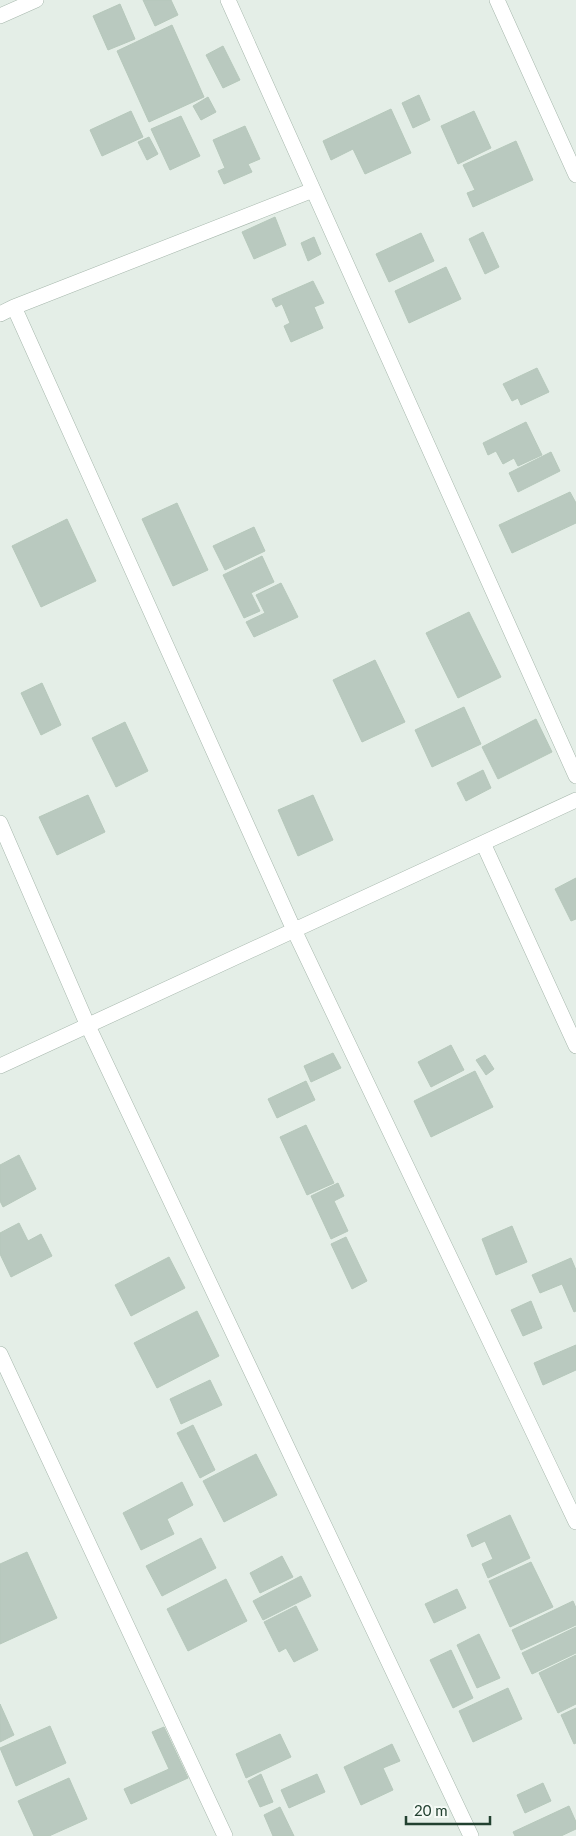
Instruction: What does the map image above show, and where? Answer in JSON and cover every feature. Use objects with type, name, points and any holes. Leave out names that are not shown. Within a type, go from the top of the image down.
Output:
[{"type":"street","points":[[0,16],[36,0]]},
{"type":"street","points":[[228,0],[576,776]]},
{"type":"street","points":[[497,0],[576,175]]},
{"type":"street","points":[[0,314],[313,190]]},
{"type":"street","points":[[14,307],[294,930],[576,1522]]},
{"type":"street","points":[[0,1066],[576,800]]},
{"type":"street","points":[[0,823],[88,1026],[471,1836]]},
{"type":"street","points":[[482,843],[576,1046]]},
{"type":"street","points":[[0,1354],[226,1836]]},
{"type":"building","points":[[143,0],[171,0],[178,15],[155,26]]},
{"type":"building","points":[[120,4],[135,39],[108,50],[93,16]]},
{"type":"building","points":[[172,25],[204,97],[149,122],[117,51]]},
{"type":"building","points":[[223,46],[240,80],[223,88],[206,55]]},
{"type":"building","points":[[419,95],[430,120],[413,128],[402,103]]},
{"type":"building","points":[[208,97],[216,112],[201,120],[193,106]]},
{"type":"building","points":[[391,109],[411,153],[365,174],[353,149],[331,160],[323,141]]},
{"type":"building","points":[[131,111],[143,137],[102,156],[90,130]]},
{"type":"building","points":[[474,111],[491,148],[458,164],[441,126]]},
{"type":"building","points":[[181,116],[200,156],[170,170],[151,129]]},
{"type":"building","points":[[245,126],[260,159],[248,164],[252,172],[224,184],[218,171],[225,168],[213,140]]},
{"type":"building","points":[[149,137],[158,154],[147,160],[138,142]]},
{"type":"building","points":[[516,141],[533,180],[473,207],[467,193],[475,190],[463,165]]},
{"type":"building","points":[[275,217],[286,245],[254,259],[242,232]]},
{"type":"building","points":[[483,232],[499,267],[485,274],[469,239]]},
{"type":"building","points":[[421,233],[434,261],[389,282],[376,254]]},
{"type":"building","points":[[314,237],[321,254],[308,261],[301,243]]},
{"type":"building","points":[[446,267],[461,299],[409,323],[395,291]]},
{"type":"building","points":[[313,281],[324,303],[314,307],[323,328],[291,342],[284,326],[290,323],[282,304],[276,307],[272,299]]},
{"type":"building","points":[[537,368],[549,392],[521,405],[518,398],[512,401],[503,384]]},
{"type":"building","points":[[526,422],[542,455],[518,466],[514,458],[503,464],[496,451],[488,455],[483,443]]},
{"type":"building","points":[[551,452],[560,471],[518,492],[509,473]]},
{"type":"building","points":[[570,492],[576,503],[576,523],[512,553],[499,525]]},
{"type":"building","points":[[177,503],[208,570],[173,586],[142,519]]},
{"type":"building","points":[[67,519],[96,581],[41,607],[12,546]]},
{"type":"building","points":[[254,527],[265,551],[225,570],[213,546]]},
{"type":"building","points":[[262,556],[274,582],[251,593],[260,611],[244,618],[223,575]]},
{"type":"building","points":[[281,583],[298,617],[254,637],[246,622],[265,613],[256,595]]},
{"type":"building","points":[[469,612],[501,677],[458,698],[426,633]]},
{"type":"building","points":[[375,660],[405,722],[362,742],[333,680]]},
{"type":"building","points":[[42,683],[61,725],[41,735],[21,693]]},
{"type":"building","points":[[464,707],[481,744],[432,767],[415,730]]},
{"type":"building","points":[[536,719],[552,752],[498,779],[482,747]]},
{"type":"building","points":[[125,722],[148,771],[116,787],[92,738]]},
{"type":"building","points":[[483,770],[491,788],[466,801],[457,783]]},
{"type":"building","points":[[88,795],[105,832],[57,855],[39,817]]},
{"type":"building","points":[[313,795],[333,840],[298,856],[278,810]]},
{"type":"building","points":[[576,878],[576,919],[571,921],[555,889]]},
{"type":"building","points":[[451,1045],[464,1070],[431,1087],[418,1062]]},
{"type":"building","points":[[333,1053],[341,1068],[311,1082],[304,1066]]},
{"type":"building","points":[[485,1055],[494,1069],[486,1075],[476,1060]]},
{"type":"building","points":[[475,1071],[493,1107],[431,1137],[414,1101]]},
{"type":"building","points":[[306,1081],[315,1100],[277,1118],[268,1099]]},
{"type":"building","points":[[306,1125],[334,1183],[307,1195],[280,1137]]},
{"type":"building","points":[[19,1155],[36,1189],[3,1207],[0,1201],[0,1165]]},
{"type":"building","points":[[338,1183],[344,1196],[334,1201],[348,1231],[331,1239],[311,1196]]},
{"type":"building","points":[[19,1223],[28,1241],[41,1234],[52,1256],[11,1277],[0,1254],[0,1233]]},
{"type":"building","points":[[512,1226],[527,1262],[496,1275],[482,1239]]},
{"type":"building","points":[[346,1237],[367,1281],[352,1289],[331,1244]]},
{"type":"building","points":[[169,1257],[185,1288],[131,1316],[115,1285]]},
{"type":"building","points":[[571,1258],[576,1270],[576,1311],[574,1312],[562,1284],[540,1293],[532,1275]]},
{"type":"building","points":[[531,1301],[542,1328],[523,1336],[511,1310]]},
{"type":"building","points":[[197,1311],[219,1356],[157,1388],[134,1343]]},
{"type":"building","points":[[576,1345],[576,1370],[543,1385],[534,1363]]},
{"type":"building","points":[[210,1380],[222,1405],[181,1424],[170,1399]]},
{"type":"building","points":[[193,1425],[215,1470],[200,1478],[177,1433]]},
{"type":"building","points":[[256,1454],[277,1495],[224,1522],[203,1481]]},
{"type":"building","points":[[182,1482],[193,1505],[167,1519],[174,1534],[141,1550],[123,1513]]},
{"type":"building","points":[[510,1515],[530,1558],[488,1578],[482,1564],[493,1559],[485,1541],[472,1547],[467,1535]]},
{"type":"building","points":[[201,1538],[216,1568],[162,1596],[146,1566]]},
{"type":"building","points":[[27,1552],[57,1618],[0,1644],[0,1564]]},
{"type":"building","points":[[282,1556],[293,1577],[260,1593],[250,1573]]},
{"type":"building","points":[[531,1562],[553,1607],[510,1627],[489,1581]]},
{"type":"building","points":[[301,1576],[311,1596],[263,1620],[253,1601]]},
{"type":"building","points":[[226,1579],[247,1621],[188,1651],[167,1609]]},
{"type":"building","points":[[457,1589],[466,1608],[434,1623],[425,1604]]},
{"type":"building","points":[[573,1601],[576,1608],[576,1625],[521,1650],[512,1630]]},
{"type":"building","points":[[296,1606],[318,1650],[294,1662],[286,1648],[279,1652],[264,1622]]},
{"type":"building","points":[[576,1627],[576,1653],[532,1674],[522,1653]]},
{"type":"building","points":[[479,1634],[500,1678],[477,1688],[457,1645]]},
{"type":"building","points":[[451,1650],[473,1698],[453,1708],[430,1660]]},
{"type":"building","points":[[576,1655],[576,1704],[558,1713],[539,1673]]},
{"type":"building","points":[[508,1688],[522,1719],[473,1742],[459,1711]]},
{"type":"building","points":[[0,1704],[14,1735],[0,1742]]},
{"type":"building","points":[[576,1708],[576,1743],[574,1744],[561,1715]]},
{"type":"building","points":[[50,1726],[66,1763],[16,1786],[0,1748]]},
{"type":"building","points":[[164,1727],[188,1778],[131,1804],[124,1789],[169,1769],[152,1732]]},
{"type":"building","points":[[280,1734],[291,1757],[246,1778],[236,1754]]},
{"type":"building","points":[[392,1744],[400,1761],[383,1768],[393,1790],[361,1805],[344,1767]]},
{"type":"building","points":[[261,1774],[273,1802],[260,1807],[248,1781]]},
{"type":"building","points":[[317,1774],[325,1792],[289,1808],[281,1790]]},
{"type":"building","points":[[69,1778],[87,1819],[49,1836],[34,1836],[18,1801]]},
{"type":"building","points":[[543,1783],[551,1801],[525,1813],[517,1795]]},
{"type":"building","points":[[569,1806],[576,1822],[576,1829],[561,1836],[515,1836],[513,1832]]},
{"type":"building","points":[[280,1807],[294,1836],[273,1836],[264,1815]]}]
